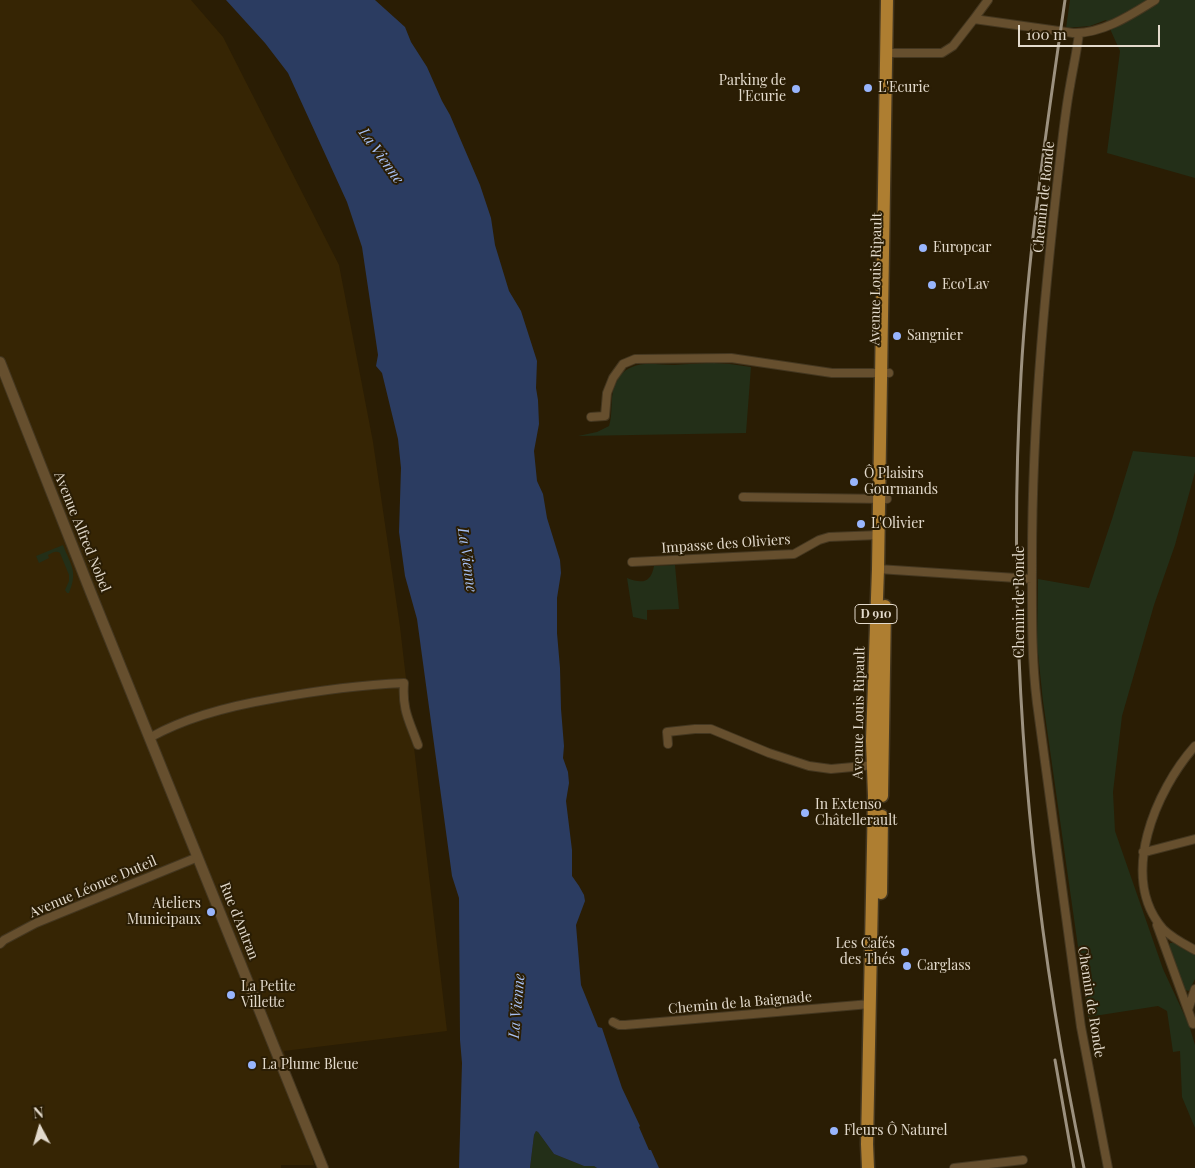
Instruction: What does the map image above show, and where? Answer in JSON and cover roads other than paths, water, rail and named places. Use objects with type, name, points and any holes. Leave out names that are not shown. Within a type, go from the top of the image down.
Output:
[{"type":"main road","name":"D 910","points":[[888,0],[890,56]]},
{"type":"main road","name":"D 910","points":[[890,56],[895,0]]},
{"type":"main road","name":"Avenue Louis Ripault","points":[[875,1168],[878,765],[872,741],[882,569],[890,56]]},
{"type":"main road","name":"Avenue Louis Ripault","points":[[882,569],[879,535],[883,499]]},
{"type":"main road","name":"Avenue Louis Ripault","points":[[868,1168],[870,1004],[878,765]]},
{"type":"street","points":[[890,56],[942,53],[953,46],[988,0]]},
{"type":"street","points":[[974,19],[1079,33],[1109,25],[1155,0]]},
{"type":"street","name":"Chemin de Ronde","points":[[1079,33],[1060,159],[1041,356],[1034,486],[1032,636],[1034,681],[1038,713],[1081,1027],[1108,1168]]},
{"type":"street","points":[[591,417],[605,416],[607,393],[613,378],[623,364],[635,360],[732,358],[832,373],[885,373]]},
{"type":"street","name":"Avenue Alfred Nobel","points":[[0,362],[140,711]]},
{"type":"street","points":[[743,497],[883,499]]},
{"type":"street","name":"Impasse des Oliviers","points":[[632,562],[794,554],[819,540],[829,537],[879,535]]},
{"type":"street","points":[[882,569],[1032,579]]},
{"type":"street","points":[[151,737],[180,723],[239,705],[337,688],[404,683],[404,707],[418,745]]},
{"type":"street","name":"Rue d'Antran","points":[[140,711],[323,1168]]},
{"type":"street","points":[[668,744],[667,732],[706,729],[717,731],[809,766],[831,769],[878,765]]},
{"type":"street","points":[[1193,751],[1180,765],[1164,792],[1151,822],[1142,862],[1144,884],[1150,906],[1193,1024]]},
{"type":"street","points":[[1143,852],[1195,838]]},
{"type":"street","name":"Avenue Léonce Duteil","points":[[0,944],[36,923],[198,857]]},
{"type":"street","points":[[1154,915],[1164,929],[1177,941],[1195,950]]},
{"type":"street","points":[[1188,1010],[1195,989]]},
{"type":"street","name":"Chemin de la Baignade","points":[[613,1022],[625,1025],[870,1004]]},
{"type":"street","points":[[954,1168],[1023,1160]]},
{"type":"water","name":"La Vienne","points":[[226,0],[375,0],[405,27],[450,115],[480,185],[491,218],[495,245],[509,291],[521,311],[537,361],[536,388],[539,424],[534,451],[537,481],[543,494],[547,518],[560,560],[561,573],[557,598],[557,633],[564,746],[563,758],[568,772],[569,783],[566,801],[572,850],[572,876],[584,895],[585,901],[576,925],[581,985],[598,1027],[602,1028],[622,1088],[649,1150],[651,1150],[659,1168],[597,1168],[594,1166],[584,1166],[554,1154],[536,1131],[530,1168],[459,1168],[462,1063],[460,1040],[459,898],[452,876],[417,619],[405,576],[399,532],[401,468],[398,439],[382,373],[376,366],[378,355],[362,247],[347,202],[288,73],[265,43]]},
{"type":"railway","points":[[1065,0],[1039,188],[1024,328],[1017,475],[1017,575],[1026,774],[1036,873],[1049,972],[1084,1168]]},
{"type":"railway","points":[[1055,1060],[1074,1168]]},
{"type":"place","name":"L'Ecurie","points":[[868,88]]},
{"type":"place","name":"Parking de l'Ecurie","points":[[796,89]]},
{"type":"place","name":"Europcar","points":[[923,248]]},
{"type":"place","name":"Eco'Lav","points":[[932,285]]},
{"type":"place","name":"Sangnier","points":[[897,336]]},
{"type":"place","name":"Ô Plaisirs Gourmands","points":[[854,482]]},
{"type":"place","name":"L'Olivier","points":[[861,524]]},
{"type":"place","name":"In Extenso Châtellerault","points":[[805,813]]},
{"type":"place","name":"Ateliers Municipaux","points":[[211,912]]},
{"type":"place","name":"Les Cafés des Thés","points":[[905,952]]},
{"type":"place","name":"Carglass","points":[[907,966]]},
{"type":"place","name":"La Petite Villette","points":[[231,995]]},
{"type":"place","name":"La Plume Bleue","points":[[252,1065]]},
{"type":"place","name":"Fleurs Ô Naturel","points":[[834,1131]]}]
